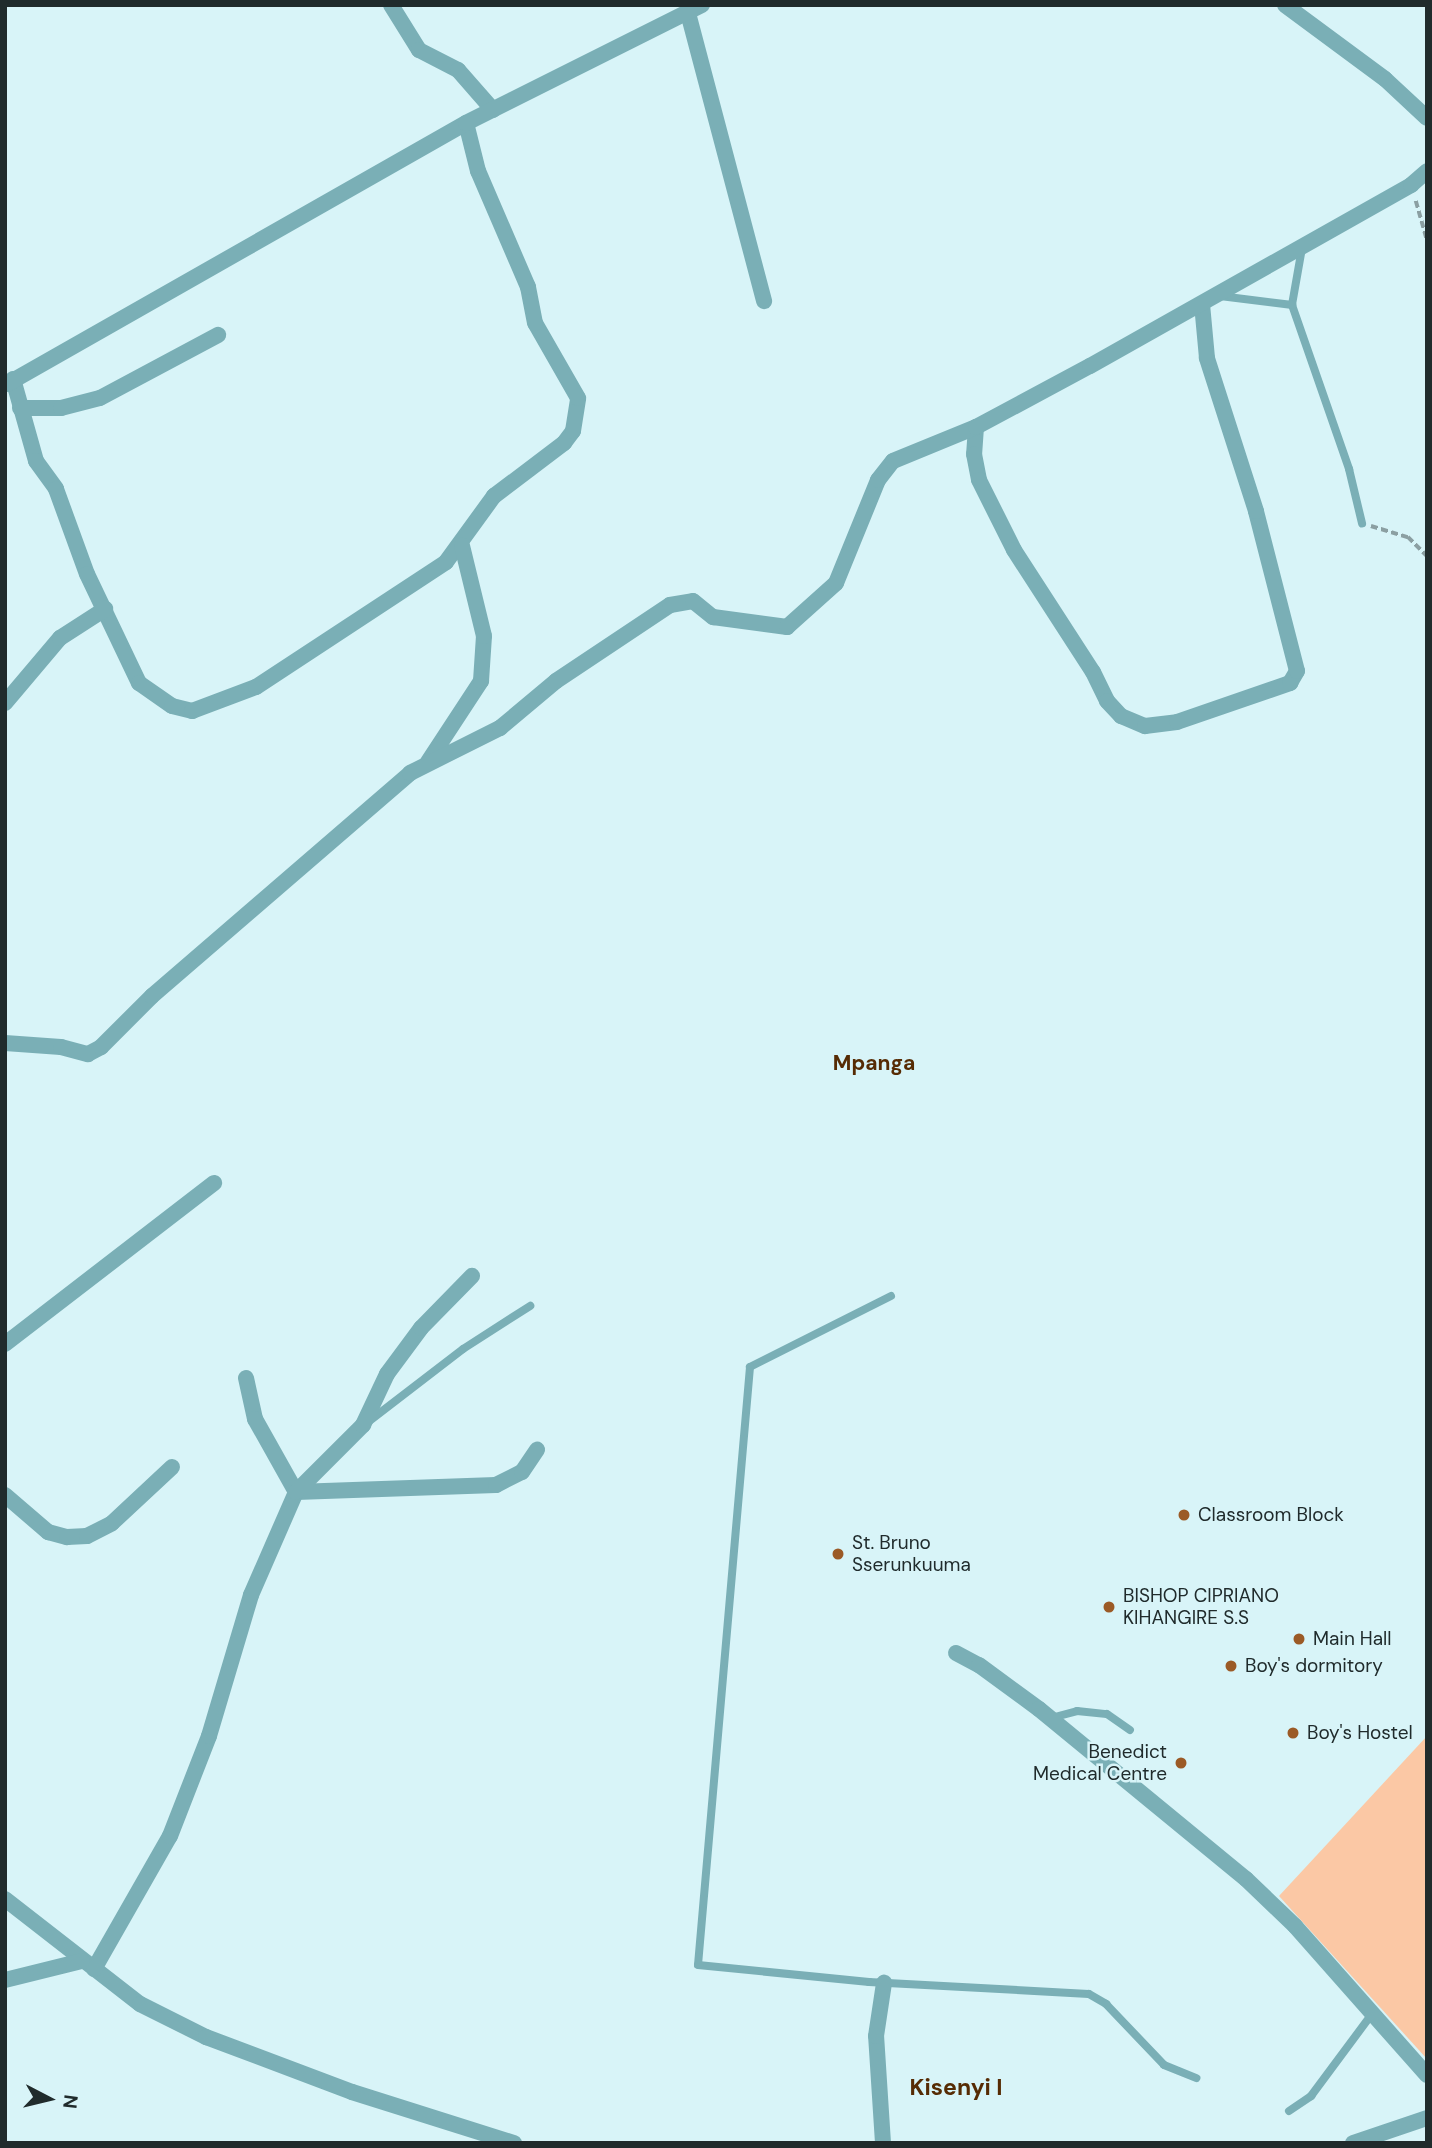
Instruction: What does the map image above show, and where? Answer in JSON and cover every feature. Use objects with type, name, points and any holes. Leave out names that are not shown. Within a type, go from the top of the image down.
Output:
[{"type":"street","points":[[391,5],[419,50],[458,70],[493,110]]},
{"type":"street","points":[[1285,5],[1385,79],[1427,118]]},
{"type":"street","points":[[466,123],[478,171],[527,287],[535,323],[579,405],[570,436],[494,496],[461,546],[446,562],[285,670],[206,709],[172,706],[139,683],[105,609],[56,489],[36,461],[20,408],[9,383],[466,123],[695,9],[764,301]]},
{"type":"street","points":[[5,1043],[61,1047],[88,1054],[101,1046],[324,845],[410,773],[500,728],[556,681],[670,605],[693,601],[713,617],[787,626],[836,583],[885,467],[976,426],[1202,304],[1411,185],[1427,171]]},
{"type":"street","points":[[976,426],[974,454],[979,480],[1014,550],[1093,672],[1107,701],[1121,716],[1145,726],[1177,722],[1290,683],[1297,671],[1256,510],[1207,358],[1202,304]]},
{"type":"street","points":[[20,408],[61,408],[100,398],[218,335]]},
{"type":"street","points":[[427,764],[481,681],[483,670],[484,636],[461,546]]},
{"type":"street","points":[[5,703],[60,638],[105,609]]},
{"type":"street","points":[[5,1344],[214,1183]]},
{"type":"street","points":[[5,1980],[88,1965],[170,1836],[209,1736],[251,1595],[296,1492],[363,1426],[387,1374],[414,1337],[472,1276]]},
{"type":"street","points":[[246,1378],[249,1405],[296,1492]]},
{"type":"street","points":[[296,1492],[496,1485],[522,1472],[537,1450]]},
{"type":"street","points":[[5,1495],[48,1532],[67,1538],[87,1536],[112,1523],[172,1467]]},
{"type":"street","points":[[956,1653],[979,1665],[1051,1718],[1246,1879],[1373,2013],[1427,2075]]},
{"type":"street","points":[[5,1899],[140,2004],[206,2037],[352,2092],[506,2141]]},
{"type":"street","points":[[883,2143],[876,2036],[884,1983]]},
{"type":"street","points":[[1353,2143],[1427,2118]]},
{"type":"lane","points":[[1302,245],[1292,305],[1349,469],[1362,523]]},
{"type":"lane","points":[[1217,295],[1292,305]]},
{"type":"lane","points":[[891,1296],[750,1367],[698,1965],[884,1983],[1089,1994],[1106,2004],[1164,2065],[1196,2078]]},
{"type":"lane","points":[[363,1426],[463,1349],[530,1306]]},
{"type":"lane","points":[[1051,1718],[1077,1711],[1107,1714],[1130,1730]]},
{"type":"lane","points":[[1289,2111],[1311,2095],[1373,2013]]},
{"type":"path","points":[[1411,185],[1427,240]]},
{"type":"path","points":[[1362,523],[1408,537],[1427,556]]},
{"type":"shaded area","points":[[1427,1736],[1427,2059],[1279,1896]]},
{"type":"place","name":"Classroom Block","points":[[1184,1515]]},
{"type":"place","name":"St. Bruno Sserunkuuma","points":[[838,1554]]},
{"type":"place","name":"BISHOP CIPRIANO KIHANGIRE S.S","points":[[1109,1607]]},
{"type":"place","name":"Main Hall","points":[[1299,1639]]},
{"type":"place","name":"Boy's dormitory","points":[[1231,1666]]},
{"type":"place","name":"Boy's Hostel","points":[[1293,1733]]},
{"type":"place","name":"Benedict Medical Centre","points":[[1181,1763]]},
{"type":"district","name":"Mpanga","points":[[874,1063]]},
{"type":"district","name":"Kisenyi I","points":[[956,2087]]}]
